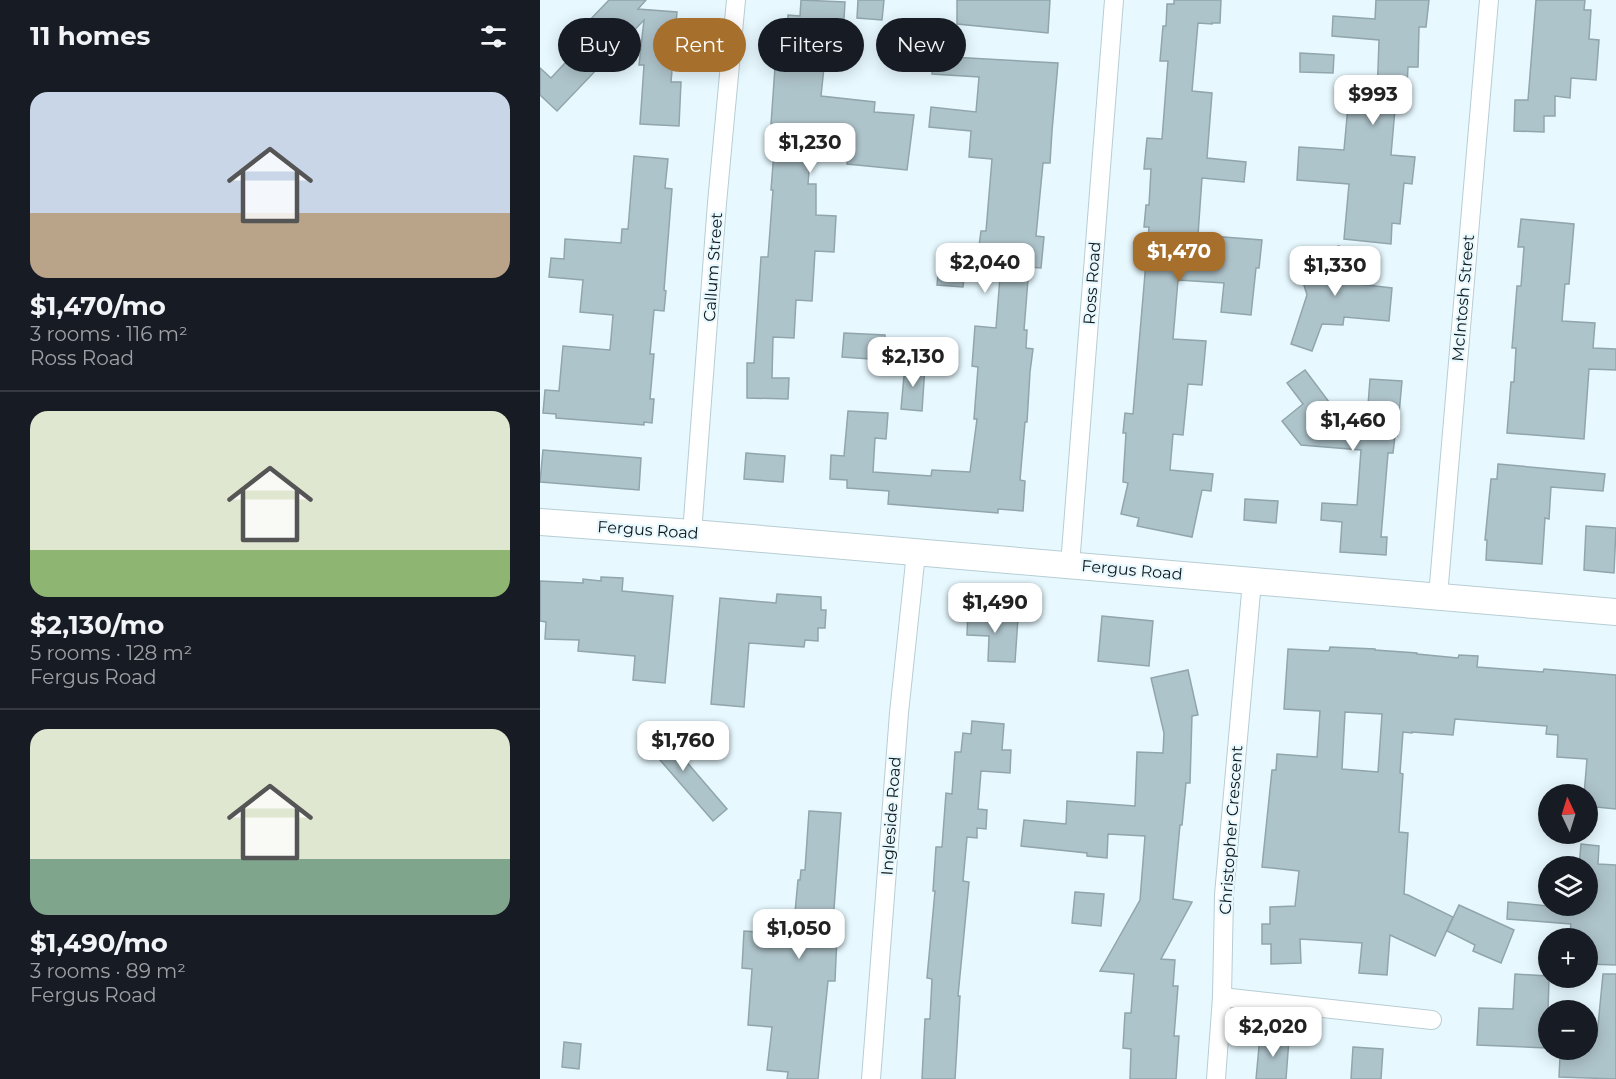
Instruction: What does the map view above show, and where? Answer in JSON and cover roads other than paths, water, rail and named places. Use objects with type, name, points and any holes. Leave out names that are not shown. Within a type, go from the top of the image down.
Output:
[{"type":"street","name":"Callum Street","points":[[692,533],[717,203],[736,0]]},
{"type":"street","name":"Ross Road","points":[[1070,565],[1114,0]]},
{"type":"street","name":"McIntosh Street","points":[[1438,596],[1488,0]]},
{"type":"street","name":"Fergus Road","points":[[540,522],[1616,612]]},
{"type":"street","name":"Ingleside Road","points":[[871,1079],[899,713],[916,553]]},
{"type":"street","name":"Christopher Crescent","points":[[1216,1079],[1222,997],[1224,895],[1252,580]]},
{"type":"street","points":[[1222,997],[1432,1020]]}]
